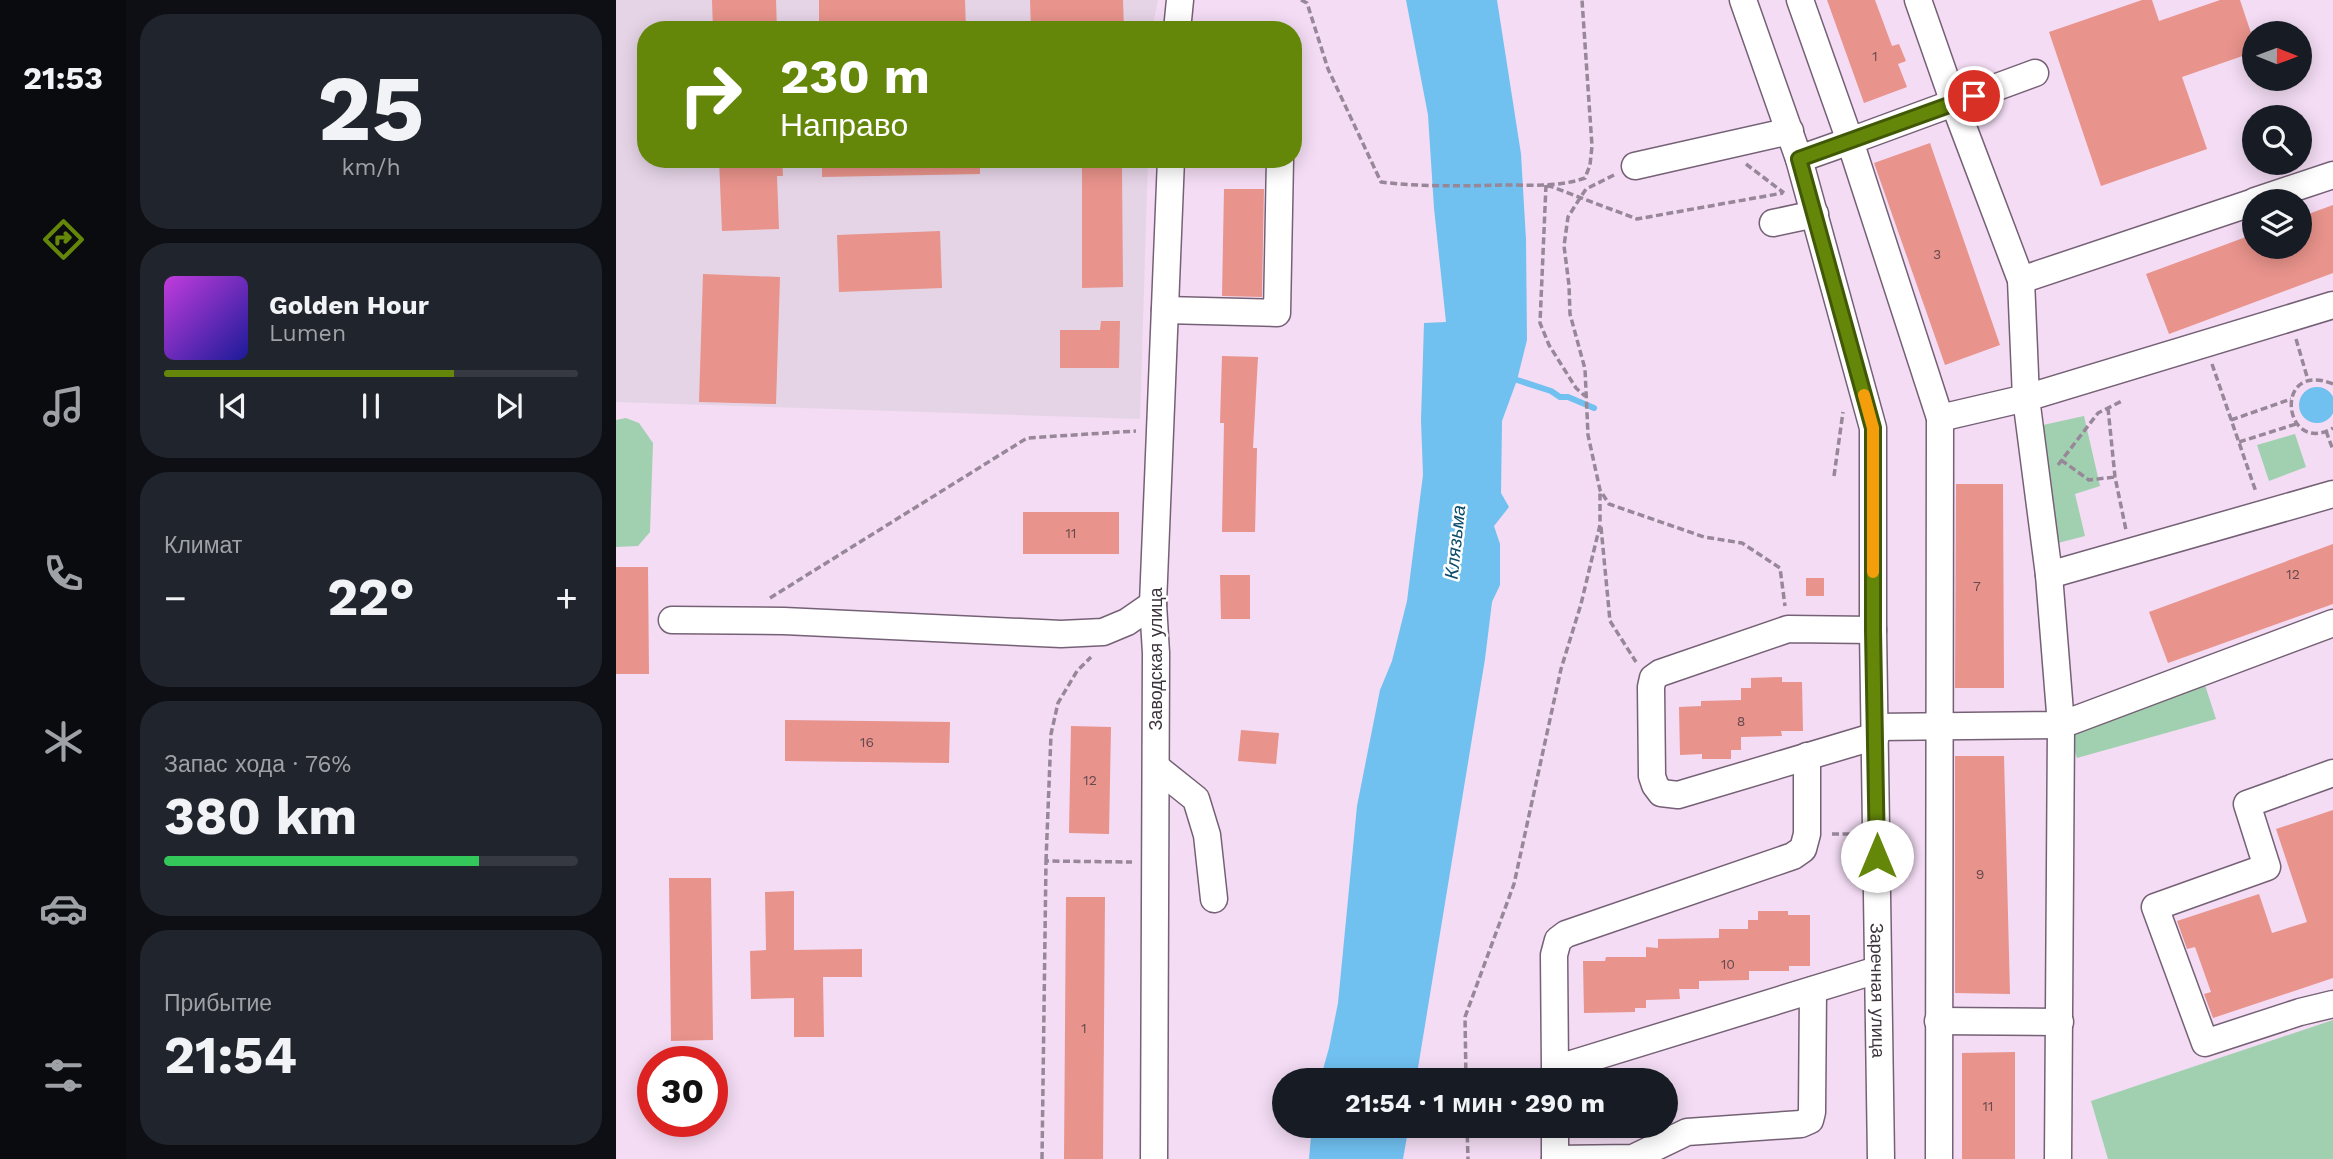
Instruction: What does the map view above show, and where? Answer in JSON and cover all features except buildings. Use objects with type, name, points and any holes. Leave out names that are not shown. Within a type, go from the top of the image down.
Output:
[{"type":"street","points":[[1178,21],[1180,0]]},
{"type":"street","name":"Заречная улица","points":[[1743,0],[1799,159],[1873,428],[1873,630],[1881,1159]]},
{"type":"street","points":[[1800,0],[1850,141],[1940,418],[1939,1159]]},
{"type":"street","points":[[1917,0],[2021,280],[2026,398],[2049,575],[2061,725],[2058,1159]]},
{"type":"street","points":[[1799,159],[2035,73]]},
{"type":"street","points":[[1635,166],[1790,131]]},
{"type":"street","name":"Заводская улица","points":[[1154,1159],[1156,653],[1153,604],[1171,168]]},
{"type":"street","points":[[1165,310],[1277,313],[1280,168]]},
{"type":"street","points":[[2291,189],[2333,175]]},
{"type":"street","points":[[2021,280],[2242,205]]},
{"type":"street","points":[[1773,223],[1815,214]]},
{"type":"street","points":[[1940,418],[2026,398],[2333,306]]},
{"type":"street","points":[[2049,575],[2333,494]]},
{"type":"street","points":[[672,620],[784,621],[1061,634],[1102,632],[1127,622],[1153,604]]},
{"type":"street","points":[[1873,630],[1788,629],[1660,673],[1653,678],[1651,687],[1652,776],[1655,785],[1661,793],[1678,795],[1876,732],[1939,727],[2061,725],[2333,623]]},
{"type":"street","points":[[1555,1068],[1553,955],[1558,940],[1566,934],[1793,856],[1803,849],[1807,834],[1807,756]]},
{"type":"street","points":[[1156,767],[1196,799],[1207,835],[1214,899]]},
{"type":"street","points":[[2333,773],[2247,804],[2267,867],[2155,907],[2205,1044],[2300,1012],[2333,1004]]},
{"type":"street","points":[[1573,1068],[1877,970]]},
{"type":"street","points":[[1555,1138],[1555,1159],[1633,1158],[1687,1132],[1801,1124],[1810,1119],[1813,990]]},
{"type":"street","points":[[1938,1021],[2060,1022]]},
{"type":"path","points":[[1305,1],[1328,69],[1381,182],[1418,187],[1546,185],[1585,178],[1590,165],[1592,146],[1582,0]]},
{"type":"path","points":[[1546,185],[1637,219],[1784,193],[1723,147]]},
{"type":"path","points":[[1635,166],[1586,190],[1568,217],[1564,246],[1570,314],[1585,369],[1588,435],[1600,490],[1610,621],[1651,687]]},
{"type":"path","points":[[1546,185],[1540,323],[1549,345],[1576,387],[1586,396]]},
{"type":"path","points":[[2290,317],[2308,380]]},
{"type":"path","points":[[2206,345],[2263,515]]},
{"type":"path","points":[[2333,384],[2318,379],[2308,380],[2296,389],[2290,406],[2296,424],[2311,432],[2333,428]]},
{"type":"path","points":[[2231,420],[2291,399]]},
{"type":"path","points":[[1834,476],[1844,401]]},
{"type":"path","points":[[2038,490],[2098,413],[2122,401]]},
{"type":"path","points":[[2108,408],[2115,477],[2130,553]]},
{"type":"path","points":[[2239,443],[2296,424]]},
{"type":"path","points":[[768,599],[1027,438],[1145,430]]},
{"type":"path","points":[[2326,431],[2333,450]]},
{"type":"path","points":[[2031,439],[2090,480],[2115,477]]},
{"type":"path","points":[[1600,490],[1609,504],[1704,537],[1742,543],[1780,568],[1788,629]]},
{"type":"path","points":[[1466,1068],[1465,1017],[1514,884],[1560,669],[1581,604],[1600,525],[1600,490]]},
{"type":"path","points":[[1042,1159],[1045,861],[1051,734],[1058,704],[1077,671],[1097,651]]},
{"type":"path","points":[[1832,834],[1850,834]]},
{"type":"path","points":[[1045,861],[1155,862]]},
{"type":"path","points":[[1467,1138],[1468,1159]]},
{"type":"shaded area","points":[[616,0],[1158,0],[1154,21],[637,21],[637,168],[1148,168],[1140,419],[616,402]]},
{"type":"green space","points":[[2084,416],[2100,486],[2075,494],[2085,536],[2054,544],[2034,427]]},
{"type":"green space","points":[[626,418],[639,423],[653,443],[650,532],[638,546],[616,547],[616,420]]},
{"type":"green space","points":[[2295,434],[2306,467],[2269,481],[2257,445]]},
{"type":"green space","points":[[2205,685],[2216,719],[2077,758],[2068,731]]},
{"type":"green space","points":[[2333,1020],[2333,1159],[2108,1159],[2091,1101]]},
{"type":"water","name":"Клязьма","points":[[1406,0],[1497,0],[1521,154],[1526,240],[1527,340],[1517,380],[1502,421],[1501,493],[1509,507],[1494,526],[1500,544],[1500,585],[1492,602],[1418,1068],[1323,1068],[1338,1003],[1357,806],[1380,690],[1392,661],[1407,601],[1423,475],[1421,420],[1424,323],[1446,322],[1428,115]]},
{"type":"water","points":[[2310,389],[2324,389],[2333,398],[2333,412],[2324,421],[2310,421],[2301,412],[2301,398]]},
{"type":"water","points":[[1311,1138],[1407,1138],[1403,1159],[1309,1159]]},
{"type":"waterway","points":[[1511,378],[1594,408]]},
{"type":"slow traffic","points":[[1864,395],[1873,428],[1873,572]]},
{"type":"route","points":[[1877,856],[1873,428],[1799,159],[1974,96]]}]
